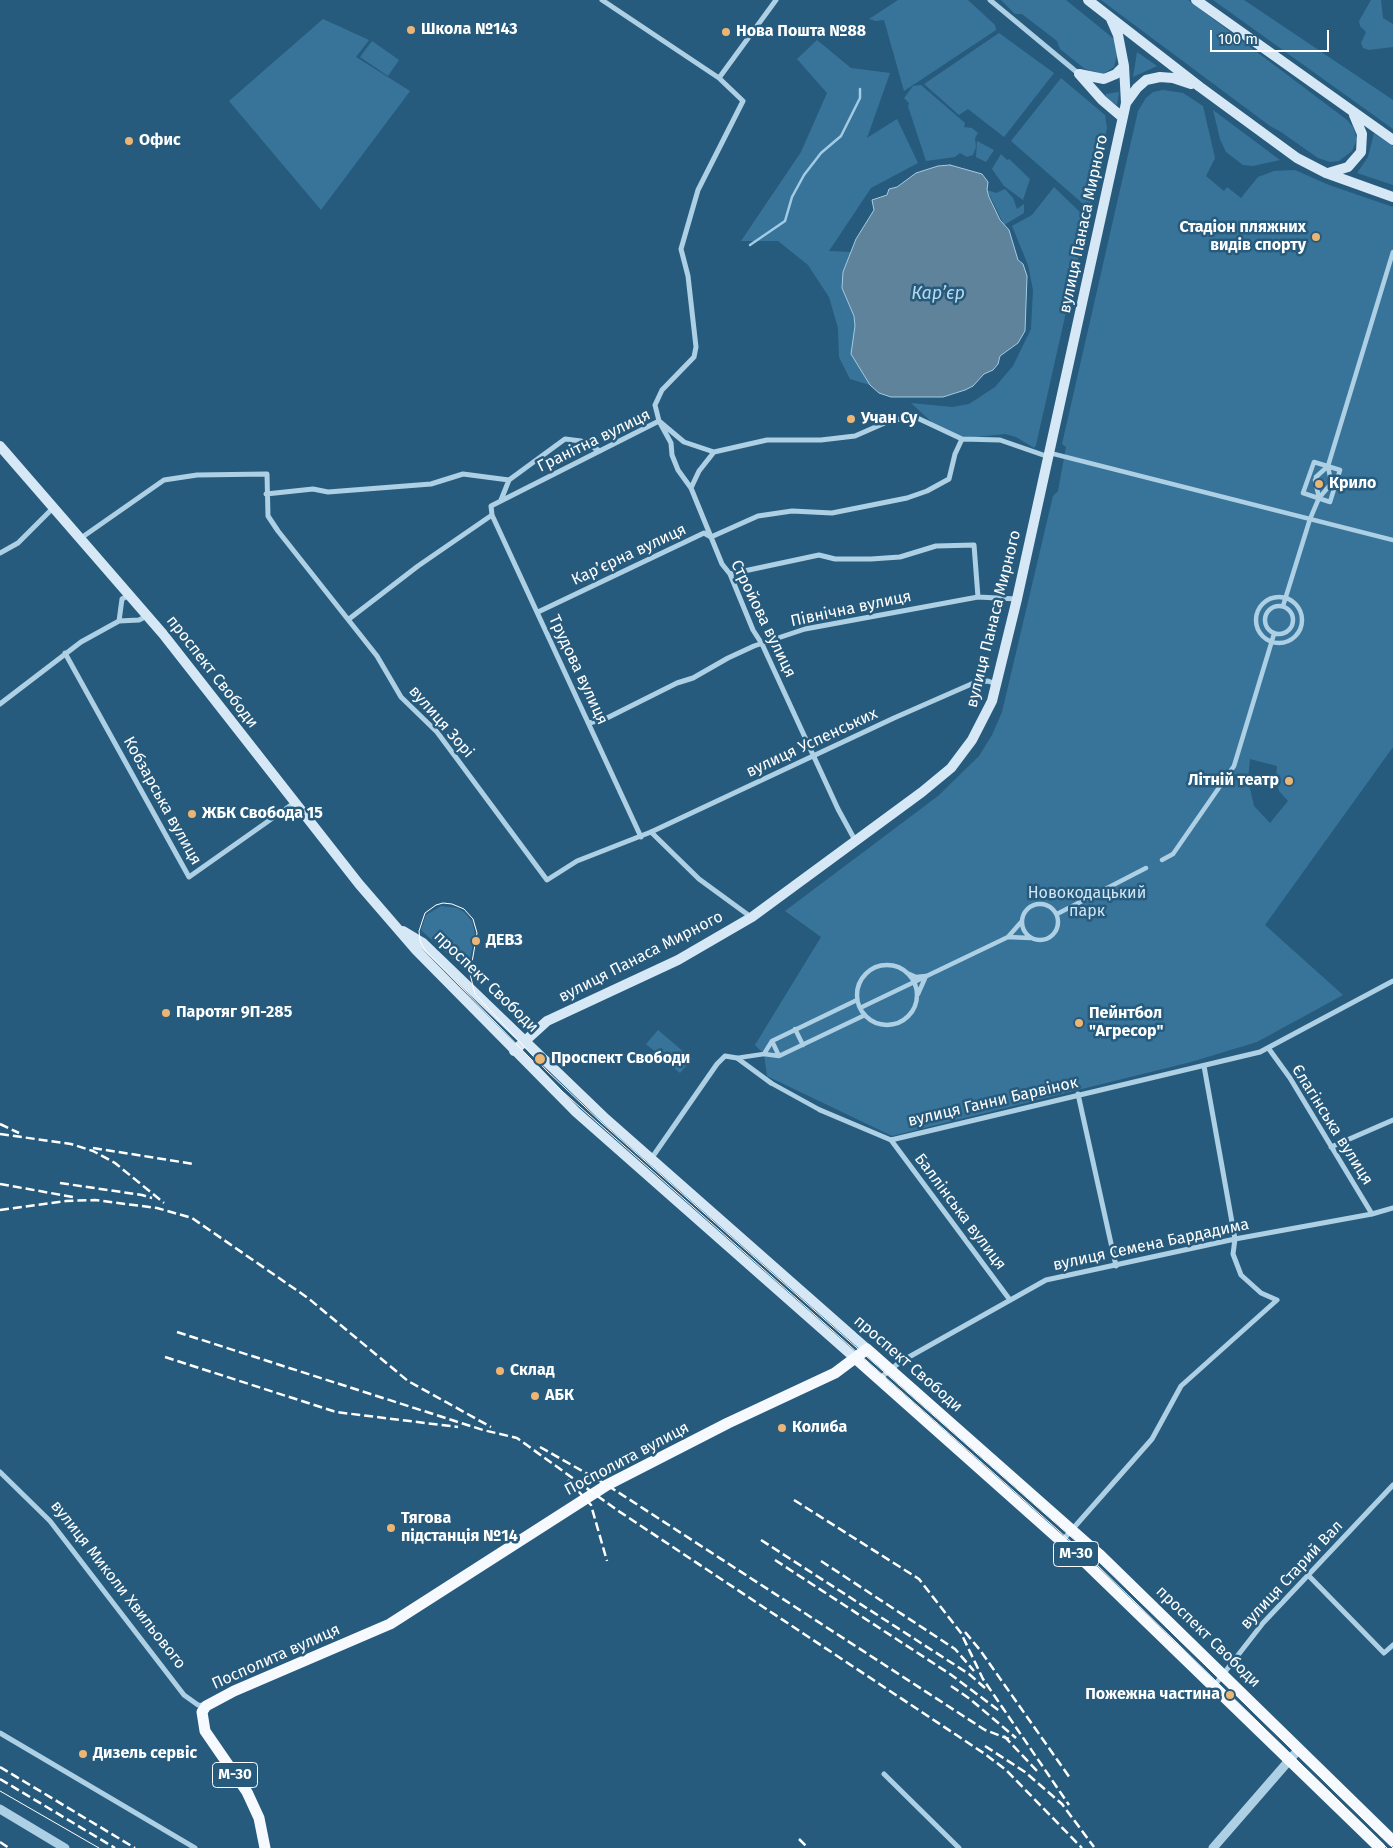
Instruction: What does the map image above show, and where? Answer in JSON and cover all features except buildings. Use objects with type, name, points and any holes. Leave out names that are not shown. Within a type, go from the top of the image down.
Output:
[{"type":"highway","name":"Посполита вулиця","points":[[206,1706],[234,1691],[390,1624],[607,1484],[728,1423],[835,1373],[867,1349]]},
{"type":"highway","name":"проспект Свободи","points":[[867,1349],[1072,1530],[1223,1674],[1393,1841]]},
{"type":"highway","name":"проспект Свободи","points":[[855,1358],[1062,1541],[1380,1848]]},
{"type":"highway","name":"М-30","points":[[206,1706],[202,1712],[205,1731],[247,1792],[259,1818],[264,1848]]},
{"type":"main road","points":[[1088,0],[1269,138],[1326,174],[1393,197]]},
{"type":"main road","points":[[1196,0],[1393,140]]},
{"type":"main road","points":[[1111,19],[1118,35],[1124,66],[1126,103]]},
{"type":"main road","points":[[1079,74],[1104,79],[1116,74],[1124,66]]},
{"type":"main road","points":[[1079,74],[1102,100],[1122,117]]},
{"type":"main road","points":[[1126,103],[1137,88],[1146,80],[1160,77],[1173,78],[1200,87]]},
{"type":"main road","name":"вулиця Панаса Мирного","points":[[514,1051],[524,1040],[548,1021],[678,960],[752,917],[922,792],[961,758],[983,721],[996,684],[1050,455],[1126,103]]},
{"type":"main road","points":[[1326,174],[1348,168],[1361,152],[1362,134],[1356,117],[1348,109]]},
{"type":"main road","name":"проспект Свободи","points":[[0,446],[148,616],[294,803],[392,923],[514,1051],[586,1120],[855,1358]]},
{"type":"main road","name":"проспект Свободи","points":[[392,923],[423,943],[592,1106],[867,1349]]},
{"type":"street","points":[[602,0],[719,78],[776,0]]},
{"type":"street","points":[[990,0],[1079,74]]},
{"type":"street","name":"Стройова вулиця","points":[[719,78],[743,101],[698,190],[681,249],[688,276],[696,347],[694,357],[662,390],[655,405],[659,421],[671,443],[672,455],[678,470],[691,488],[722,564],[730,574],[749,622],[762,644],[838,809],[856,842]]},
{"type":"street","points":[[1283,606],[1310,519],[1319,498],[1330,484],[1328,466],[1393,252]]},
{"type":"street","points":[[691,488],[699,471],[714,452],[767,440],[821,440],[855,436],[887,422],[913,416],[962,439],[1000,440],[1050,455],[1393,540]]},
{"type":"street","name":"Гранітна вулиця","points":[[501,501],[659,421],[684,442],[714,452]]},
{"type":"street","points":[[349,620],[425,560],[492,515],[491,506],[501,501],[509,480],[537,462],[565,439],[581,441],[600,451]]},
{"type":"street","name":"Карʼєрна вулиця","points":[[538,612],[704,534],[711,537],[758,516],[772,512],[832,513],[907,498],[927,491],[949,479],[955,454],[962,439]]},
{"type":"street","points":[[1314,462],[1328,466],[1340,470],[1330,502],[1304,493],[1314,462]]},
{"type":"street","points":[[1319,498],[1316,479],[1328,466]]},
{"type":"street","name":"вулиця Зорі","points":[[81,538],[164,480],[197,475],[267,474],[268,516],[273,524],[377,656],[401,697],[437,732],[547,880],[577,861],[640,837]]},
{"type":"street","points":[[266,494],[313,489],[328,492],[431,484],[463,474],[509,480]]},
{"type":"street","points":[[0,553],[18,543],[54,506]]},
{"type":"street","name":"Трудова вулиця","points":[[492,515],[640,837]]},
{"type":"street","points":[[730,574],[819,555],[834,559],[871,560],[900,557],[936,546],[974,544],[978,597]]},
{"type":"street","points":[[119,621],[122,599],[129,594]]},
{"type":"street","name":"Північна вулиця","points":[[589,723],[605,719],[677,683],[694,678],[728,658],[805,628],[978,597],[1017,598]]},
{"type":"street","points":[[1271,598],[1286,598],[1294,602],[1300,611],[1301,626],[1292,638],[1281,643],[1272,642],[1264,638],[1257,628],[1257,613],[1261,605],[1271,598]]},
{"type":"street","points":[[1274,634],[1266,626],[1265,615],[1272,607],[1283,606],[1290,612],[1293,624]]},
{"type":"street","points":[[1257,613],[1265,615]]},
{"type":"street","points":[[0,704],[81,642],[119,621],[140,620],[148,616]]},
{"type":"street","points":[[1293,624],[1301,626]]},
{"type":"street","points":[[1274,634],[1285,633],[1293,624]]},
{"type":"street","points":[[1162,860],[1174,854],[1234,766],[1274,634]]},
{"type":"street","name":"Кобзарська вулиця","points":[[65,653],[189,877],[294,803]]},
{"type":"street","name":"вулиця Успенських","points":[[640,837],[814,755],[976,682],[988,681],[996,684]]},
{"type":"street","points":[[651,832],[699,879],[752,917]]},
{"type":"street","points":[[1057,914],[1146,868]]},
{"type":"street","points":[[860,1008],[1008,938],[1044,940],[1052,936],[1058,928],[1057,914],[1050,907],[1036,904],[1028,908],[1022,921],[1008,938]]},
{"type":"street","points":[[1022,921],[1023,930],[1030,938]]},
{"type":"street","points":[[889,966],[916,976],[926,976],[920,985],[911,1012],[900,1022],[884,1025],[877,1023],[865,1015],[860,1008],[857,1000],[859,985],[863,978],[874,969],[889,966]]},
{"type":"street","points":[[904,971],[914,983],[916,998]]},
{"type":"street","name":"вулиця Ганни Барвінок","points":[[736,1058],[771,1083],[820,1110],[891,1140],[1269,1049],[1393,981]]},
{"type":"street","points":[[764,1054],[772,1041],[857,1000]]},
{"type":"street","points":[[651,1158],[717,1064],[726,1056],[736,1058],[764,1054],[779,1056],[865,1015]]},
{"type":"street","points":[[795,1030],[803,1045]]},
{"type":"street","points":[[772,1041],[779,1056]]},
{"type":"street","name":"Єлагінська вулиця","points":[[1269,1049],[1290,1078],[1372,1214]]},
{"type":"street","points":[[1062,1541],[1152,1439],[1181,1386],[1277,1300],[1261,1293],[1241,1275],[1233,1254],[1235,1239],[1204,1066]]},
{"type":"street","points":[[1078,1094],[1116,1266]]},
{"type":"street","points":[[1331,1147],[1393,1120]]},
{"type":"street","name":"Баллінська вулиця","points":[[891,1140],[1010,1300]]},
{"type":"street","name":"вулиця Семена Бардадима","points":[[878,1379],[890,1369],[1046,1280],[1235,1239],[1372,1214],[1393,1208]]},
{"type":"street","name":"вулиця Миколи Хвильового","points":[[0,1472],[50,1521],[184,1695],[198,1705],[206,1706]]},
{"type":"street","name":"вулиця Старий Вал","points":[[1214,1686],[1263,1623],[1391,1492],[1393,1485]]},
{"type":"street","points":[[1309,1576],[1382,1651],[1386,1652],[1393,1645]]},
{"type":"street","points":[[0,1733],[196,1848]]},
{"type":"street","points":[[1213,1848],[1300,1749]]},
{"type":"street","points":[[884,1774],[959,1848]]},
{"type":"street","points":[[0,1809],[65,1848]]},
{"type":"green space","points":[[898,0],[968,0],[995,25],[996,30],[904,91],[884,20],[876,21],[869,19]]},
{"type":"green space","points":[[1001,0],[1066,0],[1114,39],[1118,52],[1114,67],[1103,74],[1085,69],[1060,49],[1057,41],[1022,14],[1015,14]]},
{"type":"green space","points":[[1101,0],[1188,0],[1347,120],[1353,127],[1357,139],[1352,151],[1339,161],[1330,162],[1318,158],[1270,126]]},
{"type":"green space","points":[[1213,0],[1244,0],[1393,100],[1393,129]]},
{"type":"green space","points":[[1371,0],[1381,0],[1383,18],[1393,24],[1393,47],[1369,50],[1363,48],[1361,43],[1366,32],[1360,26],[1359,21]]},
{"type":"green space","points":[[323,19],[369,40],[356,57],[410,91],[321,210],[229,101]]},
{"type":"green space","points":[[999,33],[1054,73],[1004,137],[968,109],[959,115],[924,84]]},
{"type":"green space","points":[[817,40],[851,68],[890,73],[867,138],[897,119],[918,163],[871,188],[829,251],[851,252],[843,272],[842,288],[854,316],[855,326],[851,354],[870,385],[850,379],[839,357],[838,328],[829,297],[808,265],[778,241],[741,241],[801,152],[827,93],[797,59]]},
{"type":"green space","points":[[372,41],[399,60],[388,76],[360,57]]},
{"type":"green space","points":[[1137,52],[1157,66],[1133,77]]},
{"type":"green space","points":[[1061,78],[1105,115],[1107,128],[1089,209],[1011,141]]},
{"type":"green space","points":[[921,85],[965,123],[964,127],[972,128],[978,133],[975,138],[976,147],[973,155],[967,157],[960,153],[955,157],[926,161],[908,106],[909,103],[904,98],[913,86]]},
{"type":"green space","name":"Новокодацький парк","points":[[1163,90],[1183,93],[1203,106],[1215,158],[1206,176],[1224,191],[1227,187],[1241,198],[1258,177],[1274,171],[1295,170],[1329,185],[1393,207],[1393,747],[1265,925],[1343,995],[1257,1042],[1191,1062],[892,1136],[767,1076],[764,1054],[755,1045],[821,937],[785,911],[938,796],[979,756],[992,735],[1002,712],[1053,496],[1058,491],[1066,447],[1062,444],[1138,111],[1146,98],[1153,92]],"holes":[[[1250,759],[1277,766],[1276,778],[1279,791],[1288,801],[1270,823],[1254,806],[1248,780]]]},
{"type":"green space","points":[[1119,92],[1117,105],[1105,97],[1106,94]]},
{"type":"green space","points":[[1213,110],[1280,160],[1253,166],[1243,165],[1226,152],[1220,139]]},
{"type":"green space","points":[[1374,133],[1393,146],[1393,185],[1357,173],[1368,157]]},
{"type":"green space","points":[[977,141],[994,150],[986,162],[976,157]]},
{"type":"green space","points":[[1001,154],[1030,179],[1023,200],[1004,186],[992,169]]},
{"type":"green space","points":[[1054,187],[1087,219],[1036,445],[1034,448],[1016,437],[1005,434],[967,438],[955,435],[936,426],[911,403],[952,407],[969,404],[995,387],[1013,366],[1031,329],[1033,290],[1028,265],[1012,226],[1032,215]]},
{"type":"green space","points":[[1005,189],[1013,198],[1017,209],[1024,204],[1024,213],[1004,225],[987,190],[996,193]]},
{"type":"green space","points":[[441,906],[457,908],[464,912],[472,921],[475,934],[470,959],[465,965],[461,966],[421,930],[426,915]]},
{"type":"green space","points":[[658,1030],[692,1059],[680,1073],[646,1044]]},
{"type":"water","name":"Кар’єр","points":[[950,165],[982,174],[988,182],[987,190],[989,197],[1000,220],[1009,230],[1018,260],[1023,264],[1027,276],[1025,331],[1018,343],[1000,356],[998,364],[993,370],[984,374],[973,386],[965,390],[943,397],[891,397],[879,393],[870,385],[851,354],[855,326],[854,316],[842,288],[843,272],[856,239],[874,210],[872,200],[887,195],[889,189],[897,187],[916,173],[938,166]]},
{"type":"waterway","points":[[750,245],[785,221],[792,197],[804,175],[821,153],[841,136],[860,98],[860,89]]},
{"type":"tram line","points":[[1387,1848],[1093,1561],[563,1092],[425,950],[420,941],[419,931],[425,913],[436,905],[443,903],[452,904],[464,909],[473,919],[477,933],[470,974],[475,994],[547,1071],[602,1123],[1095,1558],[1393,1848]]},
{"type":"tram line","points":[[0,1791],[99,1848]]},
{"type":"railway","points":[[0,1124],[19,1133]]},
{"type":"railway","points":[[0,1134],[71,1144],[93,1151],[115,1163],[164,1203]]},
{"type":"railway","points":[[93,1148],[194,1164]]},
{"type":"railway","points":[[60,1183],[152,1198]]},
{"type":"railway","points":[[0,1184],[73,1197]]},
{"type":"railway","points":[[0,1210],[66,1201],[95,1200],[157,1208],[192,1218],[308,1298],[408,1381],[491,1427]]},
{"type":"railway","points":[[177,1332],[483,1430],[517,1438],[617,1510],[985,1754],[1006,1770],[1082,1848]]},
{"type":"railway","points":[[165,1357],[336,1412],[458,1427]]},
{"type":"railway","points":[[540,1447],[607,1485],[985,1730],[1009,1739]]},
{"type":"railway","points":[[568,1480],[591,1505],[607,1561]]},
{"type":"railway","points":[[794,1500],[919,1579],[961,1633],[983,1679],[1069,1805]]},
{"type":"railway","points":[[761,1540],[969,1674],[985,1688]]},
{"type":"railway","points":[[775,1560],[950,1674],[1001,1712]]},
{"type":"railway","points":[[821,1561],[955,1649],[974,1671]]},
{"type":"railway","points":[[965,1632],[980,1650],[1070,1778]]},
{"type":"railway","points":[[951,1686],[970,1699],[1016,1738]]},
{"type":"railway","points":[[1004,1736],[1038,1772]]},
{"type":"railway","points":[[985,1746],[1025,1772],[1062,1804],[1094,1847]]},
{"type":"railway","points":[[0,1767],[135,1848]]},
{"type":"railway","points":[[0,1779],[115,1848]]},
{"type":"railway","points":[[799,1839],[808,1848]]},
{"type":"railway","points":[[0,1842],[9,1848]]},
{"type":"place","name":"Школа №143","points":[[411,30]]},
{"type":"place","name":"Нова Пошта №88","points":[[726,32]]},
{"type":"place","name":"Офис","points":[[129,141]]},
{"type":"place","name":"Стадіон пляжних видів спорту","points":[[1316,237]]},
{"type":"place","name":"Учан Су","points":[[851,419]]},
{"type":"place","name":"Крило","points":[[1319,484]]},
{"type":"place","name":"Лiтнiй театр","points":[[1289,781]]},
{"type":"place","name":"ЖБК Свобода 15","points":[[192,814]]},
{"type":"place","name":"ДЕВЗ","points":[[476,941]]},
{"type":"place","name":"Паротяг 9П-285","points":[[166,1013]]},
{"type":"place","name":"Пейнтбол \"Агресор\"","points":[[1079,1023]]},
{"type":"place","name":"Проспект Свободи","points":[[540,1059]]},
{"type":"place","name":"Склад","points":[[500,1371]]},
{"type":"place","name":"АБК","points":[[535,1396]]},
{"type":"place","name":"Колиба","points":[[782,1428]]},
{"type":"place","name":"Тягова пiдстанцiя №14","points":[[391,1528]]},
{"type":"place","name":"Пожежна частина","points":[[1230,1695]]},
{"type":"place","name":"Дизель сервіс","points":[[83,1754]]}]
